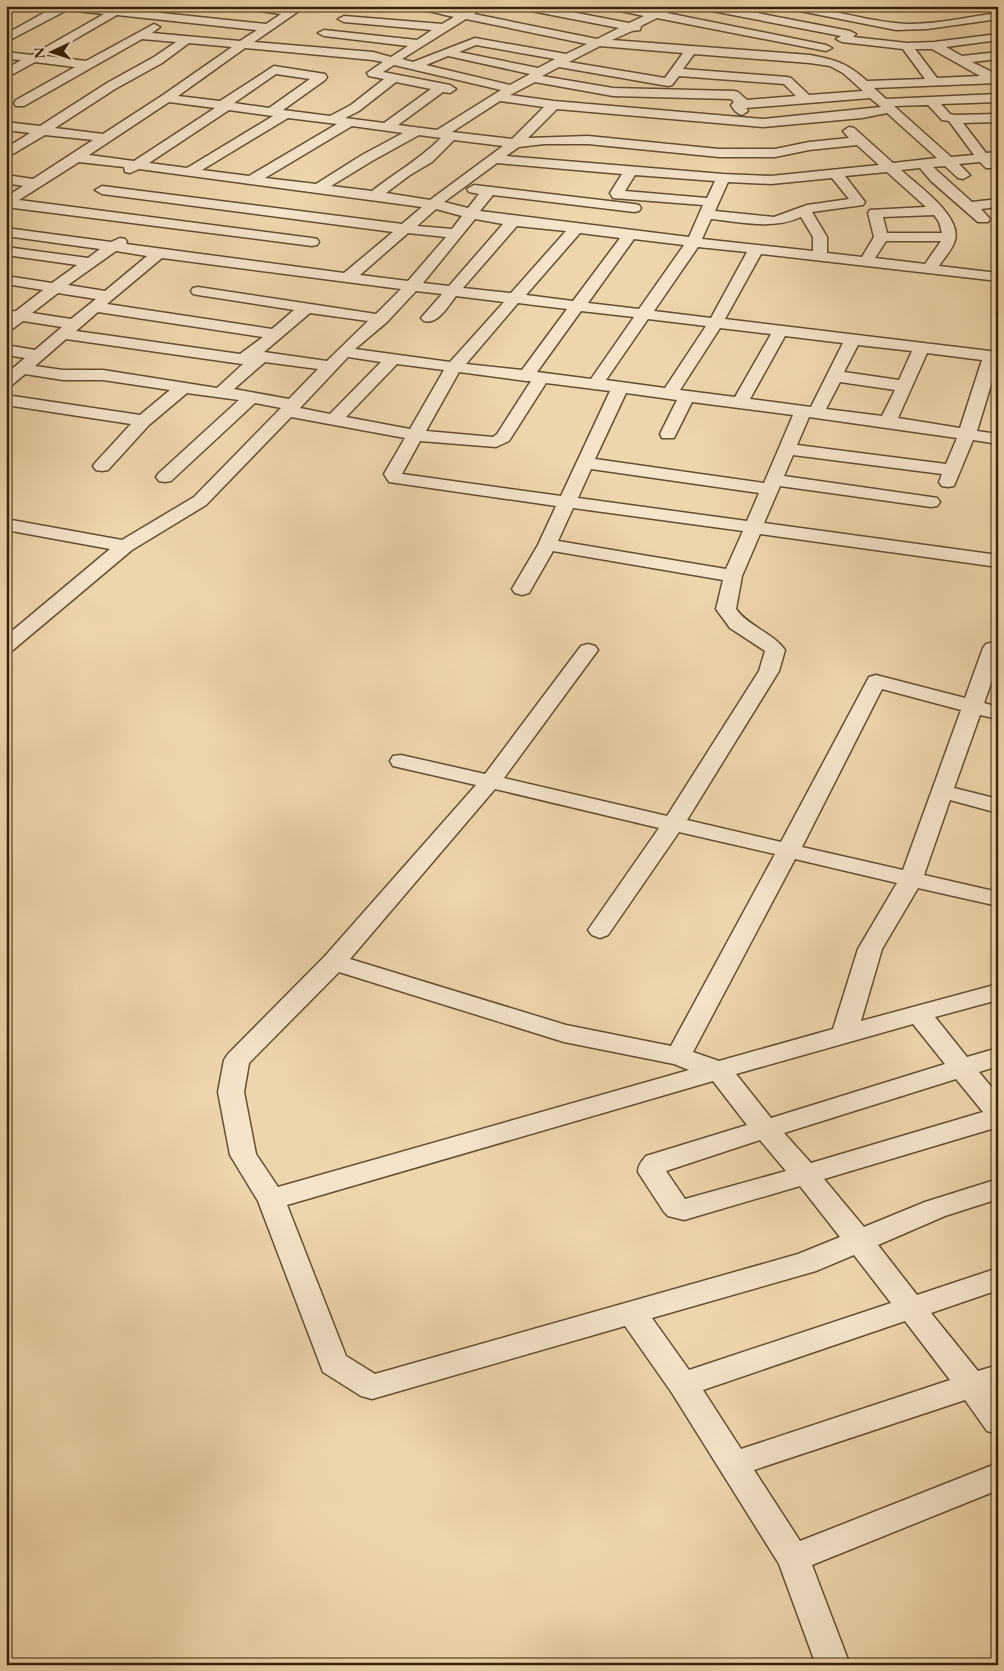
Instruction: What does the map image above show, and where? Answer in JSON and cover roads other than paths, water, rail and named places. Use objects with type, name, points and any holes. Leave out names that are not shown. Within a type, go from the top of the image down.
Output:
[{"type":"street","points":[[6,39],[65,6],[120,9],[268,28]]},
{"type":"street","points":[[20,103],[90,65],[189,6]]},
{"type":"street","points":[[244,6],[296,9]]},
{"type":"street","points":[[419,6],[466,14],[600,43],[651,48],[742,52],[810,59],[839,65],[964,175]]},
{"type":"street","points":[[479,6],[373,74],[441,88],[554,105],[758,123],[867,114],[887,106],[931,101],[998,98]]},
{"type":"street","points":[[521,6],[650,31]]},
{"type":"street","points":[[611,6],[827,48]]},
{"type":"street","points":[[374,196],[405,172],[427,160],[444,135],[498,96],[561,61],[673,6]]},
{"type":"street","points":[[702,6],[794,24],[846,37],[906,46],[934,45],[998,36]]},
{"type":"street","points":[[790,6],[826,10],[871,22],[907,27],[998,16]]},
{"type":"street","points":[[887,6],[905,6]]},
{"type":"street","points":[[6,74],[120,9]]},
{"type":"street","points":[[7,203],[167,98],[296,9]]},
{"type":"street","points":[[678,37],[742,52],[794,24],[826,10]]},
{"type":"street","points":[[298,49],[357,11]]},
{"type":"street","points":[[952,11],[998,36]]},
{"type":"street","points":[[344,19],[444,28]]},
{"type":"street","points":[[810,59],[871,22]]},
{"type":"street","points":[[7,25],[28,26]]},
{"type":"street","points":[[324,33],[420,44]]},
{"type":"street","points":[[142,35],[373,56],[511,88]]},
{"type":"street","points":[[6,154],[111,86],[158,60],[186,39]]},
{"type":"street","points":[[414,66],[475,41],[614,73],[666,82],[676,72],[691,50]]},
{"type":"street","points":[[934,45],[995,79]]},
{"type":"street","points":[[906,46],[934,83]]},
{"type":"street","points":[[614,73],[651,48]]},
{"type":"street","points":[[445,52],[612,92],[734,95],[744,104]]},
{"type":"street","points":[[230,53],[342,65]]},
{"type":"street","points":[[6,55],[90,65]]},
{"type":"street","points":[[959,60],[998,55]]},
{"type":"street","points":[[298,72],[313,62]]},
{"type":"street","points":[[361,67],[380,70]]},
{"type":"street","points":[[77,211],[119,177],[226,105],[274,70],[298,72],[321,77],[273,111]]},
{"type":"street","points":[[676,72],[787,81],[807,100]]},
{"type":"street","points":[[333,119],[356,108],[394,78]]},
{"type":"street","points":[[794,150],[737,106],[807,100],[868,90],[934,83],[995,79]]},
{"type":"street","points":[[387,127],[441,88]]},
{"type":"street","points":[[167,98],[515,143],[544,140],[588,140],[634,135],[722,141],[738,153]]},
{"type":"street","points":[[6,101],[39,105]]},
{"type":"street","points":[[931,101],[946,117],[956,119],[998,118]]},
{"type":"street","points":[[348,278],[432,205],[515,143],[554,105]]},
{"type":"street","points":[[57,107],[76,110]]},
{"type":"street","points":[[601,123],[611,110]]},
{"type":"street","points":[[189,172],[287,113]]},
{"type":"street","points":[[634,135],[652,114]]},
{"type":"street","points":[[834,117],[940,213],[949,228],[949,237],[945,247],[929,269]]},
{"type":"street","points":[[713,119],[716,135]]},
{"type":"street","points":[[956,119],[955,122],[982,157],[998,171]]},
{"type":"street","points":[[251,180],[350,122]]},
{"type":"street","points":[[6,126],[104,138]]},
{"type":"street","points":[[317,189],[356,164],[417,131]]},
{"type":"street","points":[[634,135],[687,150],[738,153],[775,153],[810,146],[860,141]]},
{"type":"street","points":[[680,174],[687,150]]},
{"type":"street","points":[[494,159],[563,174],[630,171],[771,180],[998,156]]},
{"type":"street","points":[[74,158],[374,196],[457,209],[470,214],[513,221],[629,236],[998,277]]},
{"type":"street","points":[[356,164],[405,172]]},
{"type":"street","points":[[924,164],[936,178],[971,206],[983,219]]},
{"type":"street","points":[[630,171],[616,193],[637,202]]},
{"type":"street","points":[[936,178],[998,171]]},
{"type":"street","points":[[456,186],[549,198],[709,208],[783,220],[808,209],[858,202],[835,172]]},
{"type":"street","points":[[549,198],[563,174]]},
{"type":"street","points":[[6,327],[13,315],[56,288],[213,175]]},
{"type":"street","points":[[595,384],[693,244],[723,178]]},
{"type":"street","points":[[6,179],[36,184]]},
{"type":"street","points":[[102,190],[333,221],[456,234]]},
{"type":"street","points":[[6,646],[125,546],[200,501],[348,347],[382,319],[456,234],[488,191]]},
{"type":"street","points":[[611,233],[637,202]]},
{"type":"street","points":[[7,203],[312,242]]},
{"type":"street","points":[[971,206],[998,203]]},
{"type":"street","points":[[825,207],[875,213],[940,213],[998,220]]},
{"type":"street","points":[[808,209],[805,212],[806,215],[820,237],[820,257]]},
{"type":"street","points":[[866,262],[881,237],[875,213]]},
{"type":"street","points":[[284,270],[333,221]]},
{"type":"street","points":[[429,318],[513,221]]},
{"type":"street","points":[[576,229],[454,367],[396,468],[393,474],[395,478],[998,561]]},
{"type":"street","points":[[6,232],[284,270],[995,356],[968,434],[950,476],[786,449]]},
{"type":"street","points":[[22,369],[63,375],[103,375],[182,388],[228,393],[252,397],[334,420],[415,435],[496,442],[503,437],[533,377],[579,305],[629,236]]},
{"type":"street","points":[[881,237],[949,237]]},
{"type":"street","points":[[669,394],[716,322],[756,250]]},
{"type":"street","points":[[6,251],[91,263]]},
{"type":"street","points":[[6,382],[159,253]]},
{"type":"street","points":[[172,317],[227,262]]},
{"type":"street","points":[[6,280],[107,296]]},
{"type":"street","points":[[198,291],[382,319]]},
{"type":"street","points":[[95,307],[172,317],[275,334]]},
{"type":"street","points":[[228,393],[225,388],[275,334],[307,307]]},
{"type":"street","points":[[13,315],[67,329],[235,359],[256,356],[331,366]]},
{"type":"street","points":[[740,403],[781,330]]},
{"type":"street","points":[[600,930],[673,824],[769,671],[775,650],[766,642],[737,624],[726,609],[733,576],[786,449],[809,412],[835,376],[853,339]]},
{"type":"street","points":[[888,422],[922,347]]},
{"type":"street","points":[[6,350],[39,354]]},
{"type":"street","points":[[344,352],[888,422],[998,439]]},
{"type":"street","points":[[334,420],[393,359]]},
{"type":"street","points":[[835,376],[904,386]]},
{"type":"street","points":[[102,466],[143,421],[182,388]]},
{"type":"street","points":[[522,589],[547,545],[620,388]]},
{"type":"street","points":[[668,434],[688,396]]},
{"type":"street","points":[[165,477],[252,397]]},
{"type":"street","points":[[6,400],[143,421]]},
{"type":"street","points":[[584,463],[931,502]]},
{"type":"street","points":[[6,524],[125,546]]},
{"type":"street","points":[[547,545],[733,576]]},
{"type":"street","points":[[844,1034],[870,948],[911,879],[942,792],[983,696],[996,642]]},
{"type":"street","points":[[588,650],[490,782],[334,962],[237,1060],[231,1092],[243,1156],[271,1200],[334,1364],[372,1387],[806,1263],[934,1209],[998,1189]]},
{"type":"street","points":[[678,1056],[788,851],[876,681],[983,696],[998,713]]},
{"type":"street","points":[[401,761],[998,899]]},
{"type":"street","points":[[942,792],[998,806]]},
{"type":"street","points":[[334,962],[564,1033],[678,1056],[720,1071],[765,1129],[804,1173],[912,1308],[985,1381],[998,1422]]},
{"type":"street","points":[[271,1200],[997,990]]},
{"type":"street","points":[[919,1014],[992,1106],[998,1109]]},
{"type":"street","points":[[998,1057],[656,1163],[652,1167],[652,1172],[674,1205],[678,1209],[684,1210],[998,1117]]},
{"type":"street","points":[[683,1384],[998,1279]]},
{"type":"street","points":[[632,1313],[683,1384],[793,1558],[834,1665]]},
{"type":"street","points":[[734,1464],[985,1381]]},
{"type":"street","points":[[793,1558],[998,1476]]}]
